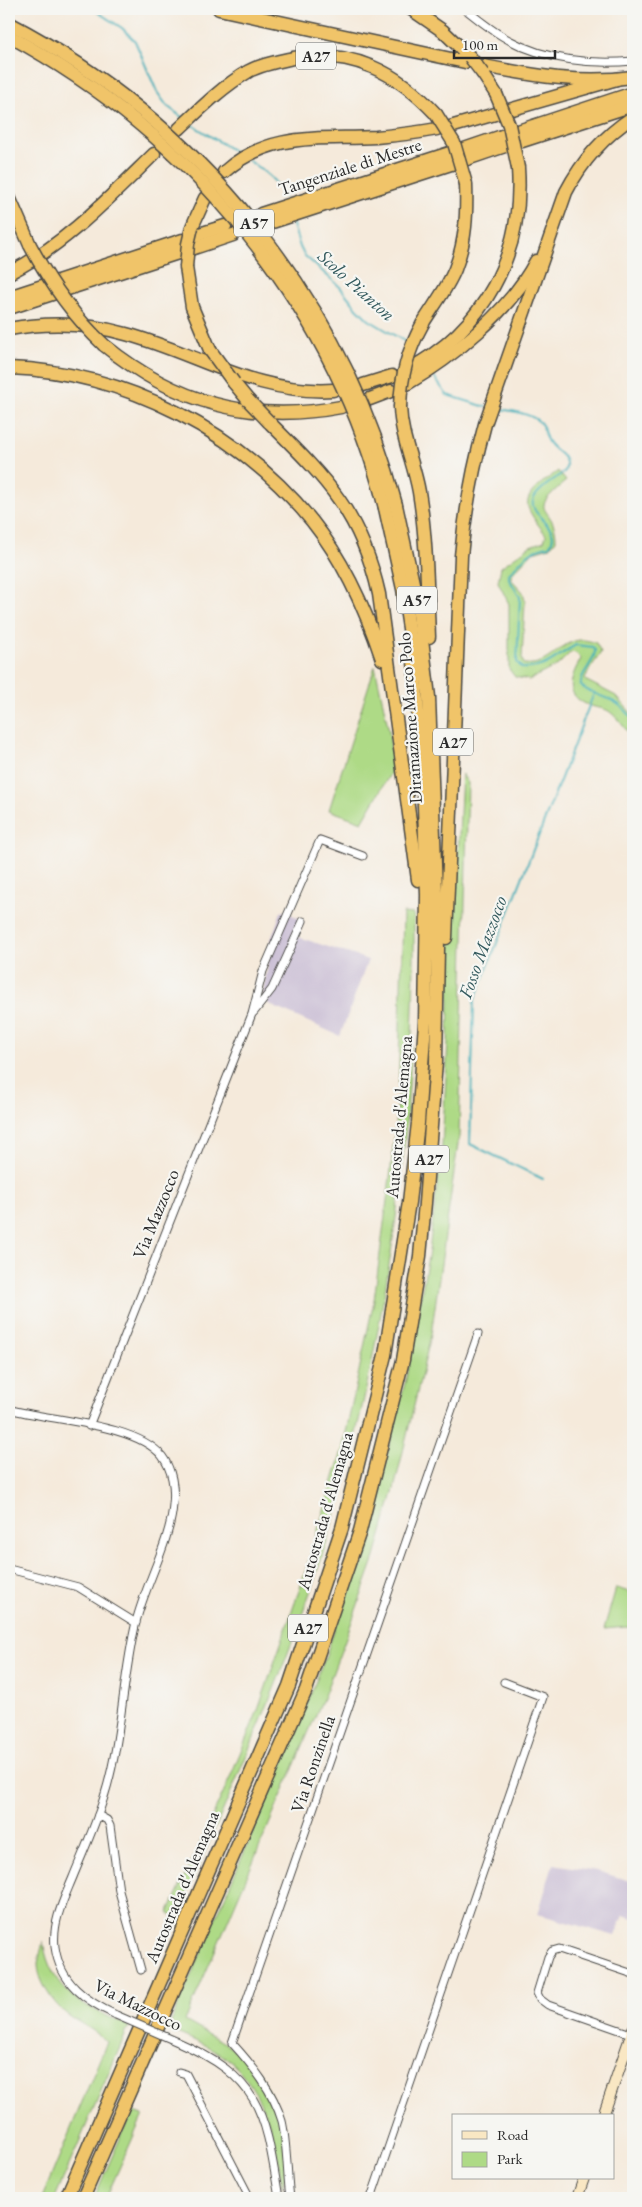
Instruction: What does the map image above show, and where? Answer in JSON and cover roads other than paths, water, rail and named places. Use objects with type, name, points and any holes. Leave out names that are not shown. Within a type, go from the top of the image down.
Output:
[{"type":"highway","points":[[219,9],[468,60]]},
{"type":"highway","points":[[411,9],[443,31],[468,60],[483,70],[551,78],[617,79],[633,77]]},
{"type":"highway","name":"Diramazione Marco Polo","points":[[9,23],[82,66],[154,119],[202,164],[247,215],[289,271],[334,344],[367,416],[418,606],[428,697],[430,818]]},
{"type":"highway","name":"Diramazione Marco Polo","points":[[9,36],[77,77],[148,130],[210,190],[254,242],[306,318],[339,380],[390,507],[409,625],[430,818]]},
{"type":"highway","name":"A27","points":[[179,130],[229,84],[252,70],[281,61],[308,56],[332,56],[356,61],[379,69],[400,81],[419,96],[436,114],[454,143],[466,184],[467,214],[460,252],[455,270],[412,343],[404,366],[400,406],[404,436],[418,489],[424,529],[430,673],[428,697]]},
{"type":"highway","points":[[434,360],[475,315],[500,274],[515,228],[519,196],[518,168],[509,125],[483,70]]},
{"type":"highway","points":[[450,127],[617,79]]},
{"type":"highway","points":[[633,94],[520,136],[633,105]]},
{"type":"highway","points":[[405,385],[415,370],[475,335],[523,283],[554,225],[566,192],[581,166],[603,140],[633,117]]},
{"type":"highway","points":[[224,172],[258,150],[278,143],[306,138],[377,136],[437,129]]},
{"type":"highway","points":[[465,154],[506,140]]},
{"type":"highway","points":[[9,273],[60,241],[154,154]]},
{"type":"highway","name":"Tangenziale di Mestre","points":[[265,219],[452,158]]},
{"type":"highway","points":[[9,197],[30,245],[68,307],[104,345],[133,368],[163,386],[189,397],[217,406],[242,411],[285,413],[341,407]]},
{"type":"highway","name":"A27","points":[[205,198],[188,241],[186,267],[192,307],[210,350],[248,400],[331,487],[361,535],[368,552],[379,594],[418,864],[422,953],[421,1006],[425,1022]]},
{"type":"highway","name":"A27","points":[[436,1062],[440,1050],[444,976],[461,556],[465,514],[474,462],[485,424],[554,225]]},
{"type":"highway","name":"A57","points":[[9,297],[188,241],[229,231]]},
{"type":"highway","name":"A57","points":[[9,308],[188,241]]},
{"type":"highway","points":[[9,330],[65,324],[106,329],[144,339],[237,375],[267,384],[297,390],[333,390]]},
{"type":"highway","name":"A27","points":[[9,368],[53,372],[82,378],[148,398],[196,422],[256,465],[291,497],[313,522],[339,562],[361,603],[394,695]]},
{"type":"highway","points":[[363,385],[392,376]]},
{"type":"highway","points":[[370,398],[390,391]]},
{"type":"highway","name":"Autostrada d'Alemagna","points":[[83,2198],[306,1690],[360,1531],[405,1351],[420,1256],[436,1062],[438,948],[430,818]]},
{"type":"highway","name":"Autostrada d'Alemagna","points":[[66,2198],[289,1686],[342,1528],[385,1355],[409,1202],[418,1123],[425,1022],[430,818]]},
{"type":"street","points":[[465,9],[501,36],[535,51],[583,61],[633,61]]},
{"type":"street","name":"Via Mazzocco","points":[[88,1426],[252,1014],[263,971],[320,840],[363,856]]},
{"type":"street","name":"Via Mazzocco","points":[[252,1014],[272,989],[303,921]]},
{"type":"street","name":"Via Ronzinella","points":[[290,2198],[282,2122],[270,2094],[261,2079],[251,2064],[232,2043],[478,1334]]},
{"type":"street","name":"Via Mazzocco","points":[[9,1410],[128,1434],[148,1443],[163,1458],[171,1477],[174,1503],[171,1520],[136,1623],[112,1764],[98,1815],[59,1911],[55,1928],[55,1944],[62,1970],[75,1990],[88,2000],[220,2064],[238,2080],[252,2098],[261,2114],[267,2131],[279,2198]]},
{"type":"street","points":[[9,1569],[78,1587],[136,1623]]},
{"type":"street","points":[[371,2198],[543,1697],[504,1682]]},
{"type":"street","name":"Via Mazzocco","points":[[98,1815],[107,1820],[110,1826],[119,1891],[141,1970]]},
{"type":"street","points":[[604,2114],[632,2032],[548,2005],[540,1999],[537,1993],[548,1957],[555,1949],[559,1948],[633,1974]]},
{"type":"street","points":[[179,2072],[186,2074],[250,2198]]},
{"type":"street","points":[[577,2198],[583,2180]]},
{"type":"waterway","name":"Scolo Pianton","points":[[93,9],[122,28],[135,41],[157,92],[167,106],[183,118]]},
{"type":"waterway","name":"Scolo Pianton","points":[[191,124],[240,155]]},
{"type":"waterway","name":"Scolo Pianton","points":[[248,160],[278,185],[284,197]]},
{"type":"waterway","name":"Scolo Pianton","points":[[292,222],[304,255],[340,287],[369,320],[409,344]]},
{"type":"waterway","name":"Scolo Pianton","points":[[431,373],[447,395],[486,407]]},
{"type":"waterway","name":"Scolo Pianton","points":[[495,408],[522,413],[540,422],[549,444],[563,457],[566,465],[565,471],[544,487],[534,498],[535,510],[549,527],[553,539],[549,546],[531,552],[509,574],[509,579],[520,597],[517,662],[522,668],[537,667],[544,665],[576,645],[593,647],[595,650],[593,660],[582,677],[581,686],[614,702],[633,720]]},
{"type":"waterway","name":"Fosso Mazzocco","points":[[543,1179],[470,1144],[474,1002],[594,693]]}]
